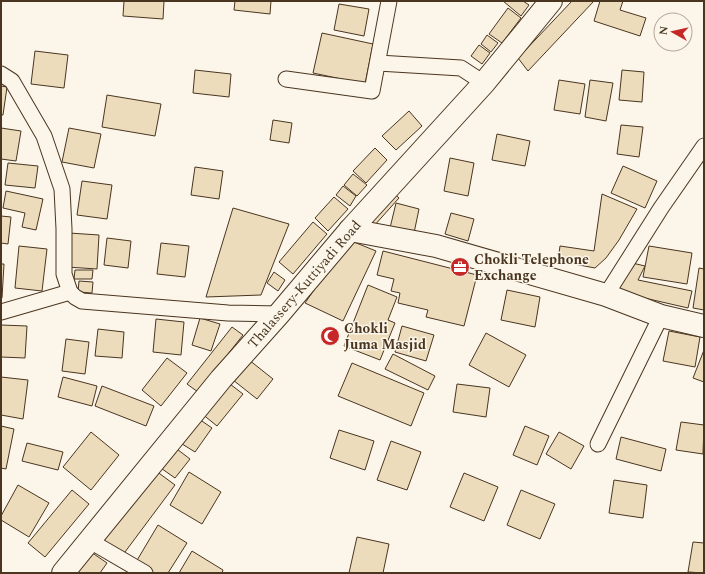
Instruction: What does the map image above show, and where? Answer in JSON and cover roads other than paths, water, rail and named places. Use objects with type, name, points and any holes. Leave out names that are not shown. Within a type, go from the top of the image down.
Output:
[{"type":"main road","name":"Thalassery-Kuttiyadi Road","points":[[63,573],[221,379],[279,314],[350,230],[484,83],[551,1]]},
{"type":"main road","points":[[350,230],[436,246],[606,295],[661,316],[704,326]]},
{"type":"street","points":[[286,79],[372,91],[389,1]]},
{"type":"street","points":[[378,62],[461,68],[484,83]]},
{"type":"street","points":[[1,74],[12,81],[44,136],[62,188],[64,274],[70,292],[75,297],[82,301],[228,313],[279,314]]},
{"type":"street","points":[[606,295],[661,208],[704,146]]},
{"type":"street","points":[[1,312],[70,292]]},
{"type":"street","points":[[598,444],[661,316]]},
{"type":"street","points":[[90,541],[145,573]]},
{"type":"place","name":"Chokli Telephone Exchange","points":[[460,267]]},
{"type":"place","name":"Chokli Juma Masjid","points":[[330,336]]}]
